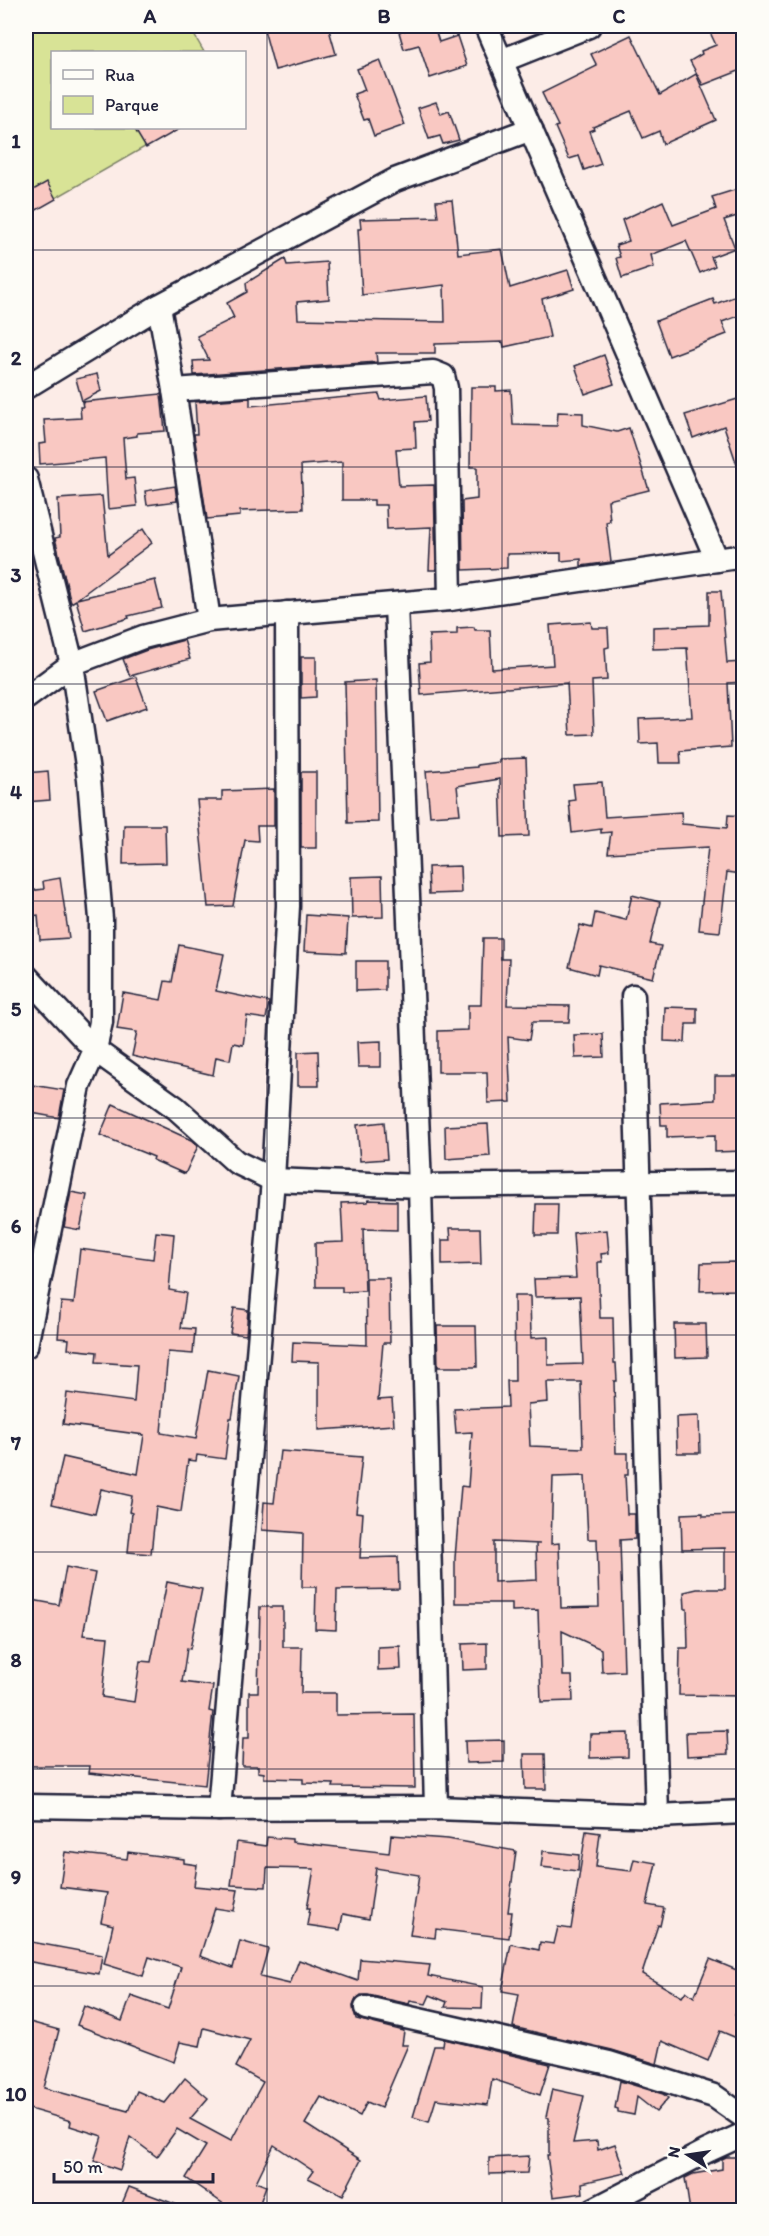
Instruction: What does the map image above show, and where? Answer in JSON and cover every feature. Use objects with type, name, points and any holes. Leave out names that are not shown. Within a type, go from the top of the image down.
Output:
[{"type":"street","points":[[486,26],[717,560]]},
{"type":"street","points":[[501,61],[589,26]]},
{"type":"street","points":[[26,387],[159,306],[395,180],[531,129]]},
{"type":"street","points":[[159,306],[209,620]]},
{"type":"street","points":[[174,390],[433,372],[443,376],[446,388],[450,599]]},
{"type":"street","points":[[26,480],[72,664],[89,779],[101,919],[101,1022],[95,1050],[79,1086],[33,1316],[26,1338]]},
{"type":"street","points":[[26,698],[72,664],[142,637],[209,620],[450,599],[744,556]]},
{"type":"street","points":[[396,605],[420,1186],[436,1808]]},
{"type":"street","points":[[219,1809],[273,1180],[288,906],[287,613]]},
{"type":"street","points":[[26,976],[95,1050],[176,1108],[236,1162],[273,1180],[420,1186],[744,1182]]},
{"type":"street","points":[[633,996],[657,1816]]},
{"type":"street","points":[[26,1806],[219,1809],[436,1808],[657,1816],[744,1812]]},
{"type":"street","points":[[366,2008],[609,2062],[714,2096],[744,2117]]},
{"type":"street","points":[[594,2211],[744,2134]]},
{"type":"green space","points":[[26,26],[189,26],[203,51],[51,51],[51,129],[176,129],[26,215]]},
{"type":"building","points":[[263,26],[328,26],[336,54],[275,70]]},
{"type":"building","points":[[422,26],[434,26],[439,42],[457,36],[467,66],[430,78],[419,45],[404,49],[399,32]]},
{"type":"building","points":[[707,26],[744,26],[744,69],[703,85],[690,61],[702,54],[701,51],[716,45]]},
{"type":"building","points":[[631,35],[660,95],[696,74],[716,120],[663,144],[659,131],[643,138],[631,111],[593,127],[594,129],[589,131],[601,164],[584,170],[579,156],[569,159],[555,127],[558,126],[542,93],[597,66],[591,54]]},
{"type":"building","points":[[380,60],[405,125],[374,136],[368,119],[364,120],[354,94],[365,90],[357,69]]},
{"type":"building","points":[[436,102],[441,114],[449,111],[459,140],[443,144],[440,136],[429,139],[418,108]]},
{"type":"building","points":[[135,129],[179,129],[146,148]]},
{"type":"building","points":[[47,182],[56,199],[26,216],[26,194]]},
{"type":"building","points":[[744,187],[744,214],[724,220],[735,248],[711,257],[715,266],[700,273],[686,241],[651,255],[654,267],[622,278],[616,258],[620,257],[616,245],[629,241],[622,220],[663,201],[673,225],[716,209],[712,197]]},
{"type":"building","points":[[452,200],[458,254],[502,249],[510,288],[568,270],[574,289],[542,299],[550,337],[504,347],[503,342],[435,344],[435,353],[376,353],[377,362],[194,375],[193,361],[209,360],[197,336],[234,318],[227,303],[247,292],[246,283],[285,259],[287,265],[327,262],[329,299],[297,302],[298,319],[445,322],[444,285],[362,295],[358,229],[361,229],[360,219],[438,217],[436,201]]},
{"type":"building","points":[[744,293],[744,314],[722,322],[727,334],[669,356],[656,321],[713,299],[715,304]]},
{"type":"building","points":[[604,355],[614,384],[585,394],[575,366]]},
{"type":"building","points":[[97,374],[101,391],[82,401],[76,379]]},
{"type":"building","points":[[471,387],[496,387],[496,391],[511,390],[513,425],[557,426],[558,412],[583,413],[583,425],[617,432],[629,428],[649,490],[608,500],[610,521],[606,522],[611,562],[581,566],[581,559],[561,561],[561,553],[507,554],[507,568],[463,570],[462,501],[477,499],[477,467],[470,467]]},
{"type":"building","points":[[161,394],[165,431],[137,433],[137,436],[123,438],[126,479],[134,478],[137,506],[108,509],[105,458],[40,464],[39,444],[46,443],[44,420],[81,418],[82,402]]},
{"type":"building","points":[[379,394],[381,400],[426,396],[428,421],[415,422],[416,448],[396,449],[399,486],[434,485],[436,570],[429,570],[431,527],[387,529],[386,505],[374,505],[374,500],[342,500],[342,462],[301,465],[303,509],[240,511],[240,516],[207,519],[194,434],[197,434],[195,402],[250,398],[250,406]]},
{"type":"building","points":[[744,397],[744,473],[740,474],[724,426],[693,438],[685,415]]},
{"type":"building","points":[[175,486],[177,501],[147,505],[145,491]]},
{"type":"building","points":[[102,496],[108,555],[143,529],[152,543],[77,599],[155,580],[162,608],[128,616],[129,618],[85,631],[76,600],[71,603],[55,538],[60,537],[58,499]]},
{"type":"building","points":[[709,591],[721,591],[727,663],[744,662],[744,682],[728,683],[731,747],[680,751],[681,763],[659,763],[658,743],[640,744],[639,719],[692,717],[687,648],[653,649],[653,627],[709,625]]},
{"type":"building","points":[[591,622],[592,628],[608,628],[609,647],[605,648],[607,680],[592,681],[594,734],[570,735],[567,683],[421,695],[419,663],[430,662],[429,635],[457,634],[457,628],[474,627],[475,630],[490,630],[492,669],[553,665],[550,625]]},
{"type":"building","points":[[184,640],[190,659],[130,676],[123,659]]},
{"type":"building","points":[[301,657],[316,657],[316,697],[301,698]]},
{"type":"building","points":[[136,677],[147,707],[107,721],[96,691]]},
{"type":"building","points":[[376,680],[378,822],[348,823],[345,682]]},
{"type":"building","points":[[526,758],[529,836],[502,837],[500,779],[457,786],[460,814],[430,816],[426,771],[477,767],[477,765],[499,762],[499,759]]},
{"type":"building","points":[[48,771],[50,800],[26,802],[26,773]]},
{"type":"building","points":[[301,772],[316,772],[316,848],[301,848]]},
{"type":"building","points":[[602,782],[605,817],[681,812],[682,824],[727,828],[728,815],[744,816],[741,874],[727,872],[720,932],[699,930],[708,847],[608,853],[611,832],[601,833],[601,829],[572,833],[569,801],[575,800],[573,784]]},
{"type":"building","points":[[274,789],[274,826],[257,826],[258,841],[245,840],[233,906],[208,907],[197,800],[222,800],[222,791]]},
{"type":"building","points":[[124,825],[165,825],[166,863],[123,864]]},
{"type":"building","points":[[460,866],[461,893],[429,894],[428,867]]},
{"type":"building","points":[[382,876],[383,917],[352,918],[351,877]]},
{"type":"building","points":[[60,878],[69,938],[40,940],[38,915],[32,916],[29,891],[44,889],[43,881]]},
{"type":"building","points":[[632,895],[660,902],[650,944],[661,946],[653,978],[599,965],[597,975],[569,967],[580,925],[592,928],[595,913],[626,920]]},
{"type":"building","points":[[306,915],[348,918],[346,953],[304,951]]},
{"type":"building","points":[[483,938],[501,938],[501,959],[509,959],[507,1005],[570,1006],[569,1022],[532,1022],[529,1040],[508,1037],[511,1102],[488,1103],[487,1072],[438,1072],[438,1031],[468,1030],[468,1005],[481,1005]]},
{"type":"building","points":[[179,945],[224,954],[216,991],[269,1002],[266,1019],[247,1016],[243,1045],[233,1043],[230,1060],[216,1057],[213,1075],[132,1056],[137,1032],[117,1029],[123,993],[161,1000],[165,981],[172,982]]},
{"type":"building","points":[[356,961],[385,961],[385,990],[356,991]]},
{"type":"building","points":[[665,1007],[697,1008],[697,1024],[686,1024],[685,1042],[664,1041]]},
{"type":"building","points":[[603,1034],[604,1057],[575,1058],[574,1035]]},
{"type":"building","points":[[381,1041],[381,1067],[358,1067],[357,1042]]},
{"type":"building","points":[[318,1051],[319,1086],[298,1086],[298,1052]]},
{"type":"building","points":[[715,1076],[744,1076],[744,1151],[715,1152],[715,1135],[667,1137],[667,1125],[661,1125],[660,1103],[715,1100]]},
{"type":"building","points":[[26,1084],[64,1090],[59,1118],[26,1112]]},
{"type":"building","points":[[113,1104],[191,1140],[198,1146],[185,1174],[153,1160],[154,1157],[100,1135]]},
{"type":"building","points":[[384,1122],[387,1159],[360,1161],[357,1125]]},
{"type":"building","points":[[488,1124],[490,1156],[446,1159],[445,1126]]},
{"type":"building","points":[[71,1192],[87,1195],[80,1230],[64,1227]]},
{"type":"building","points":[[368,1200],[397,1201],[397,1230],[363,1229],[365,1291],[342,1292],[342,1287],[316,1287],[315,1243],[343,1242],[341,1203],[368,1202]]},
{"type":"building","points":[[536,1204],[558,1204],[557,1235],[535,1235]]},
{"type":"building","points":[[450,1228],[480,1228],[481,1264],[442,1265],[442,1240],[451,1240]]},
{"type":"building","points":[[607,1230],[609,1253],[601,1254],[602,1262],[598,1262],[600,1318],[613,1318],[614,1363],[616,1363],[617,1381],[614,1381],[616,1453],[628,1453],[628,1475],[625,1475],[627,1514],[635,1514],[635,1539],[620,1540],[624,1671],[602,1672],[601,1649],[562,1631],[563,1676],[572,1676],[573,1701],[541,1702],[538,1610],[512,1611],[512,1603],[455,1603],[455,1558],[461,1486],[468,1487],[472,1432],[456,1433],[454,1409],[508,1407],[507,1381],[515,1381],[514,1296],[530,1296],[531,1338],[548,1337],[548,1365],[583,1364],[580,1296],[535,1297],[534,1279],[576,1278],[573,1233]],"holes":[[[547,1382],[581,1382],[583,1448],[530,1446],[528,1404],[548,1402]],[[585,1476],[588,1539],[597,1539],[599,1607],[561,1608],[559,1543],[551,1544],[553,1477]],[[494,1542],[540,1544],[536,1544],[537,1580],[494,1582]]]},
{"type":"building","points":[[156,1232],[174,1234],[169,1290],[186,1293],[181,1328],[195,1329],[193,1354],[168,1352],[161,1433],[196,1439],[208,1370],[239,1376],[232,1418],[230,1418],[225,1459],[197,1455],[196,1461],[188,1460],[181,1512],[156,1507],[151,1554],[128,1552],[132,1513],[129,1512],[132,1496],[101,1489],[95,1514],[52,1504],[63,1457],[138,1474],[144,1435],[63,1424],[67,1393],[134,1402],[137,1365],[96,1362],[97,1352],[68,1349],[69,1339],[58,1338],[61,1302],[74,1303],[80,1249],[153,1259]]},
{"type":"building","points":[[735,1262],[736,1290],[700,1291],[701,1263]]},
{"type":"building","points":[[366,1278],[389,1278],[390,1343],[383,1343],[378,1400],[392,1399],[394,1425],[319,1430],[319,1362],[292,1361],[293,1342],[367,1345]]},
{"type":"building","points":[[234,1308],[248,1310],[246,1335],[230,1333]]},
{"type":"building","points":[[674,1324],[706,1324],[707,1357],[675,1358]]},
{"type":"building","points":[[437,1326],[476,1326],[477,1367],[438,1367]]},
{"type":"building","points":[[699,1416],[700,1453],[677,1453],[676,1417]]},
{"type":"building","points":[[280,1451],[362,1457],[356,1512],[363,1513],[360,1558],[398,1557],[399,1589],[337,1590],[336,1630],[315,1629],[316,1587],[302,1587],[303,1533],[262,1530],[264,1502],[274,1503]]},
{"type":"building","points":[[703,1513],[703,1516],[744,1515],[744,1696],[679,1695],[680,1648],[688,1648],[684,1592],[697,1589],[725,1589],[725,1548],[682,1549],[681,1514]]},
{"type":"building","points":[[66,1567],[95,1573],[83,1635],[108,1637],[102,1697],[134,1702],[140,1661],[151,1662],[167,1582],[202,1589],[190,1649],[187,1648],[182,1682],[213,1686],[209,1711],[213,1712],[205,1785],[89,1773],[90,1766],[26,1766],[26,1636],[32,1600],[59,1605]]},
{"type":"building","points":[[260,1607],[283,1607],[283,1647],[302,1647],[301,1693],[336,1693],[336,1715],[414,1714],[415,1788],[333,1787],[334,1784],[303,1783],[303,1779],[264,1778],[264,1773],[258,1772],[258,1766],[242,1766],[243,1738],[249,1738],[249,1692],[258,1692]]},
{"type":"building","points":[[487,1643],[487,1669],[463,1670],[462,1644]]},
{"type":"building","points":[[400,1646],[401,1669],[378,1670],[378,1647]]},
{"type":"building","points":[[727,1731],[728,1754],[687,1756],[686,1732]]},
{"type":"building","points":[[628,1733],[628,1757],[590,1758],[590,1734]]},
{"type":"building","points":[[504,1740],[504,1762],[466,1763],[465,1741]]},
{"type":"building","points":[[524,1754],[545,1754],[546,1789],[525,1789]]},
{"type":"building","points":[[586,1831],[600,1833],[596,1867],[631,1871],[634,1859],[656,1863],[647,1905],[664,1908],[660,1926],[658,1925],[642,1974],[682,1997],[686,1991],[694,1997],[710,1959],[744,1973],[744,1994],[735,2015],[744,2016],[744,2041],[720,2031],[708,2061],[662,2041],[657,2064],[612,2050],[513,2027],[519,1994],[502,1991],[511,1944],[539,1950],[540,1942],[554,1944],[558,1927],[571,1929]]},
{"type":"building","points":[[391,1835],[448,1839],[516,1851],[508,1912],[512,1912],[509,1938],[436,1929],[435,1938],[410,1935],[419,1875],[376,1868],[369,1919],[343,1914],[340,1930],[307,1925],[310,1908],[307,1908],[314,1869],[267,1868],[266,1887],[231,1885],[237,1842],[266,1846],[267,1837],[389,1853]]},
{"type":"building","points":[[543,1851],[579,1855],[578,1871],[541,1867]]},
{"type":"building","points":[[65,1852],[127,1859],[128,1852],[184,1859],[184,1863],[197,1865],[194,1886],[238,1890],[234,1911],[215,1908],[200,1956],[233,1968],[240,1941],[268,1949],[260,1977],[290,1984],[299,1960],[358,1981],[360,1959],[430,1965],[428,1976],[483,1987],[482,2008],[445,2007],[447,2002],[430,1995],[426,2004],[410,2001],[409,2004],[368,1995],[361,1995],[356,1999],[353,2006],[356,2019],[404,2031],[402,2045],[408,2045],[381,2108],[367,2102],[360,2116],[321,2097],[305,2124],[361,2160],[343,2195],[308,2178],[313,2171],[274,2145],[256,2182],[266,2186],[257,2211],[234,2211],[186,2178],[206,2146],[177,2129],[157,2157],[130,2137],[120,2170],[94,2161],[102,2136],[70,2126],[71,2121],[26,2108],[26,2021],[59,2030],[44,2088],[128,2111],[137,2091],[165,2103],[185,2078],[208,2098],[190,2119],[231,2141],[263,2082],[236,2067],[250,2040],[204,2028],[200,2046],[180,2042],[174,2062],[77,2025],[84,2006],[122,2021],[131,1996],[168,2009],[181,1967],[149,1957],[143,1976],[104,1964],[113,1925],[101,1922],[107,1893],[60,1887]]},
{"type":"building","points":[[26,1941],[102,1955],[99,1974],[26,1961]]},
{"type":"building","points":[[444,2039],[550,2064],[540,2095],[492,2079],[488,2105],[436,2099],[429,2122],[413,2117],[434,2046],[443,2046]]},
{"type":"building","points":[[620,2081],[663,2094],[668,2098],[656,2112],[637,2097],[634,2115],[618,2112],[615,2108]]},
{"type":"building","points":[[552,2089],[584,2096],[573,2143],[597,2141],[598,2150],[615,2144],[625,2173],[582,2183],[583,2193],[553,2197],[547,2155],[549,2155],[549,2118],[546,2117]]},
{"type":"building","points":[[529,2156],[527,2173],[489,2174],[489,2158]]},
{"type":"building","points":[[744,2157],[744,2211],[690,2211],[685,2178],[693,2174],[722,2169],[722,2159]]},
{"type":"building","points":[[129,2187],[188,2209],[187,2211],[119,2211]]}]
